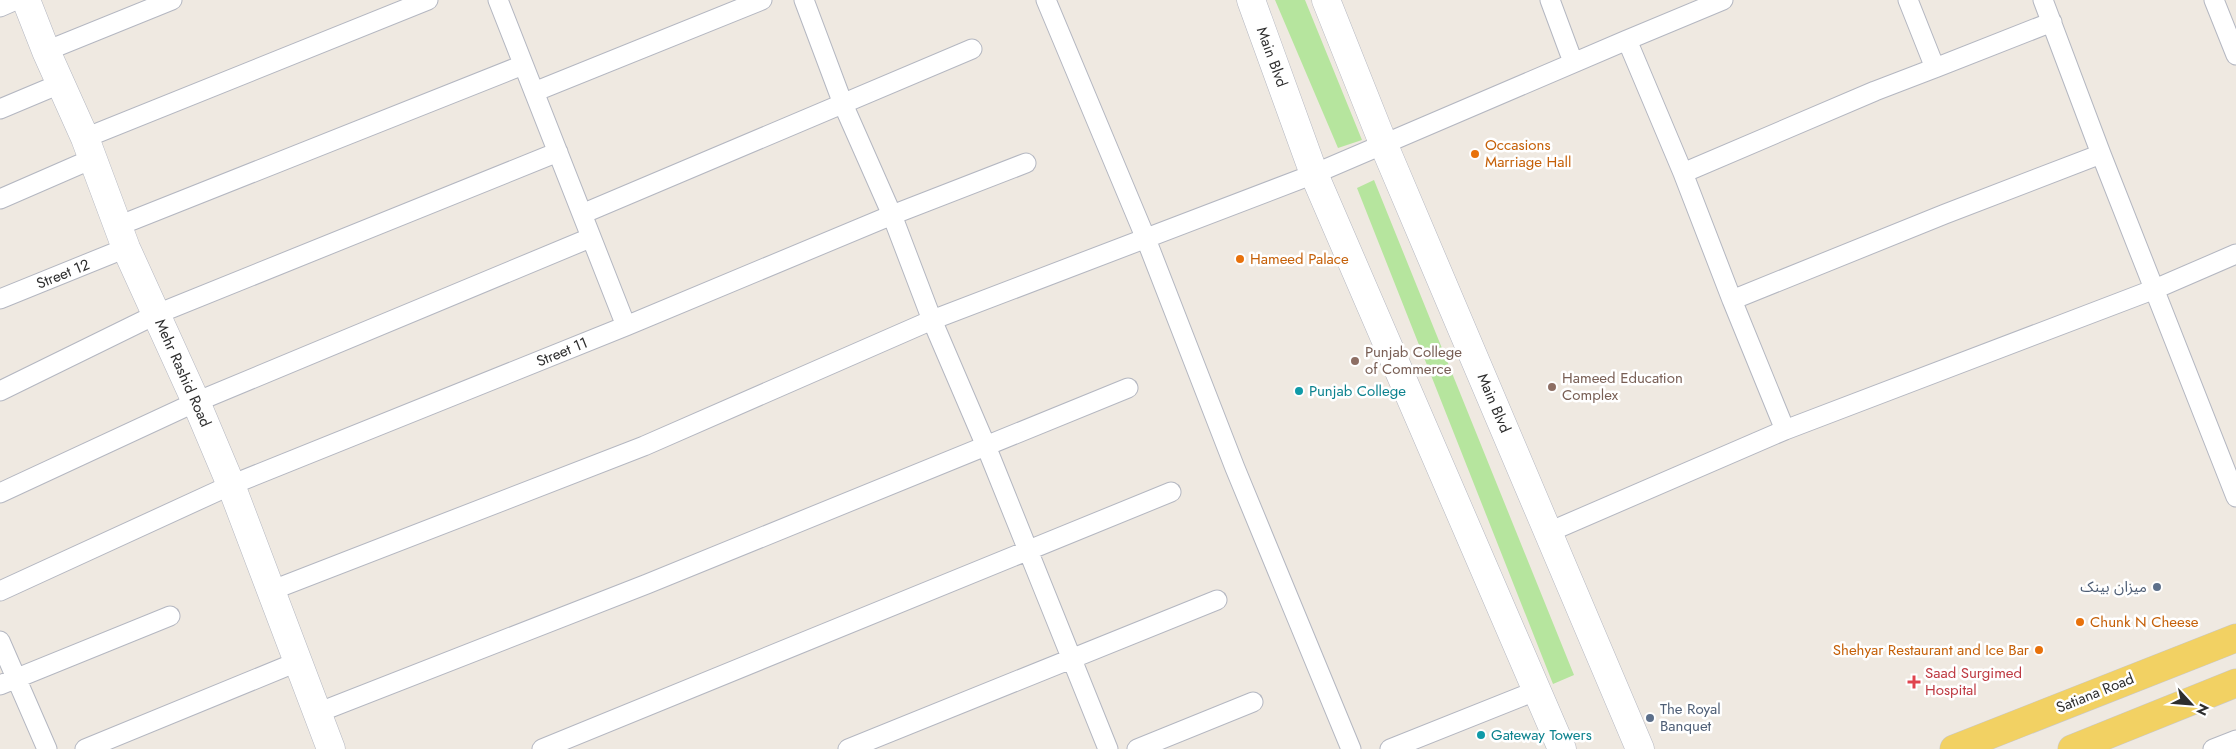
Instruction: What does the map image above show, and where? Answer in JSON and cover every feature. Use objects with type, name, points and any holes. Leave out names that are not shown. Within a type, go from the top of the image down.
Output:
[{"type":"main road","name":"Mehr Rashid Road","points":[[26,0],[89,149],[122,237],[231,485],[317,713],[327,748]]},
{"type":"main road","name":"Main Blvd","points":[[1251,0],[1314,174],[1562,749]]},
{"type":"main road","name":"Main Blvd","points":[[1326,0],[1384,143],[1640,749]]},
{"type":"main road","name":"Satiana Road","points":[[1954,749],[2236,638]]},
{"type":"main road","points":[[2072,749],[2236,683]]},
{"type":"street","points":[[0,7],[16,0]]},
{"type":"street","points":[[46,51],[172,0]]},
{"type":"street","points":[[0,200],[89,149],[428,0]]},
{"type":"street","points":[[498,0],[626,326]]},
{"type":"street","points":[[534,92],[762,0]]},
{"type":"street","points":[[804,0],[843,104],[892,215],[932,320],[986,446],[1108,749]]},
{"type":"street","points":[[1046,0],[1146,239],[1239,476],[1351,749]]},
{"type":"street","points":[[1550,0],[1573,62]]},
{"type":"street","points":[[270,591],[644,446],[932,320],[1314,174],[1573,62],[1723,0]]},
{"type":"street","points":[[1908,0],[1935,68]]},
{"type":"street","points":[[2043,0],[2100,154],[2236,497]]},
{"type":"street","points":[[2214,0],[2236,55]]},
{"type":"street","points":[[1683,173],[1875,91],[2052,22]]},
{"type":"street","points":[[1626,40],[1683,173],[1785,430]]},
{"type":"street","points":[[582,214],[972,49]]},
{"type":"street","name":"Street 12","points":[[0,299],[122,237],[524,65]]},
{"type":"street","points":[[0,109],[62,83]]},
{"type":"street","points":[[0,391],[157,314],[558,152]]},
{"type":"street","points":[[1732,300],[2100,154]]},
{"type":"street","name":"Street 11","points":[[0,591],[231,485],[626,326],[892,215],[1026,163]]},
{"type":"street","points":[[0,493],[196,402],[590,238]]},
{"type":"street","points":[[1549,532],[1785,430],[2155,289],[2236,254]]},
{"type":"street","points":[[317,713],[656,581],[1128,388]]},
{"type":"street","points":[[542,749],[1171,492]]},
{"type":"street","points":[[848,749],[1071,657],[1217,600]]},
{"type":"street","points":[[8,681],[170,616]]},
{"type":"street","points":[[0,641],[8,681],[47,749]]},
{"type":"street","points":[[85,749],[297,662]]},
{"type":"street","points":[[1390,749],[1538,690]]},
{"type":"street","points":[[1137,749],[1253,702]]},
{"type":"street","points":[[2213,749],[2236,740]]},
{"type":"green space","points":[[1275,0],[1305,0],[1362,140],[1338,148]]},
{"type":"green space","points":[[1374,180],[1574,675],[1553,684],[1357,188]]},
{"type":"place","name":"Occasions Marriage Hall","points":[[1475,154]]},
{"type":"place","name":"Hameed Palace","points":[[1240,259]]},
{"type":"place","name":"Punjab College of Commerce","points":[[1355,361]]},
{"type":"place","name":"Hameed Education Complex","points":[[1552,387]]},
{"type":"place","name":"Punjab College","points":[[1299,391]]},
{"type":"place","name":"میزان بینک","points":[[2157,587]]},
{"type":"place","name":"Chunk N Cheese","points":[[2080,622]]},
{"type":"place","name":"Shehyar Restaurant and Ice Bar","points":[[2039,650]]},
{"type":"place","name":"Saad Surgimed Hospital","points":[[1914,682]]},
{"type":"place","name":"The Royal Banquet","points":[[1650,718]]},
{"type":"place","name":"Gateway Towers","points":[[1481,735]]}]
